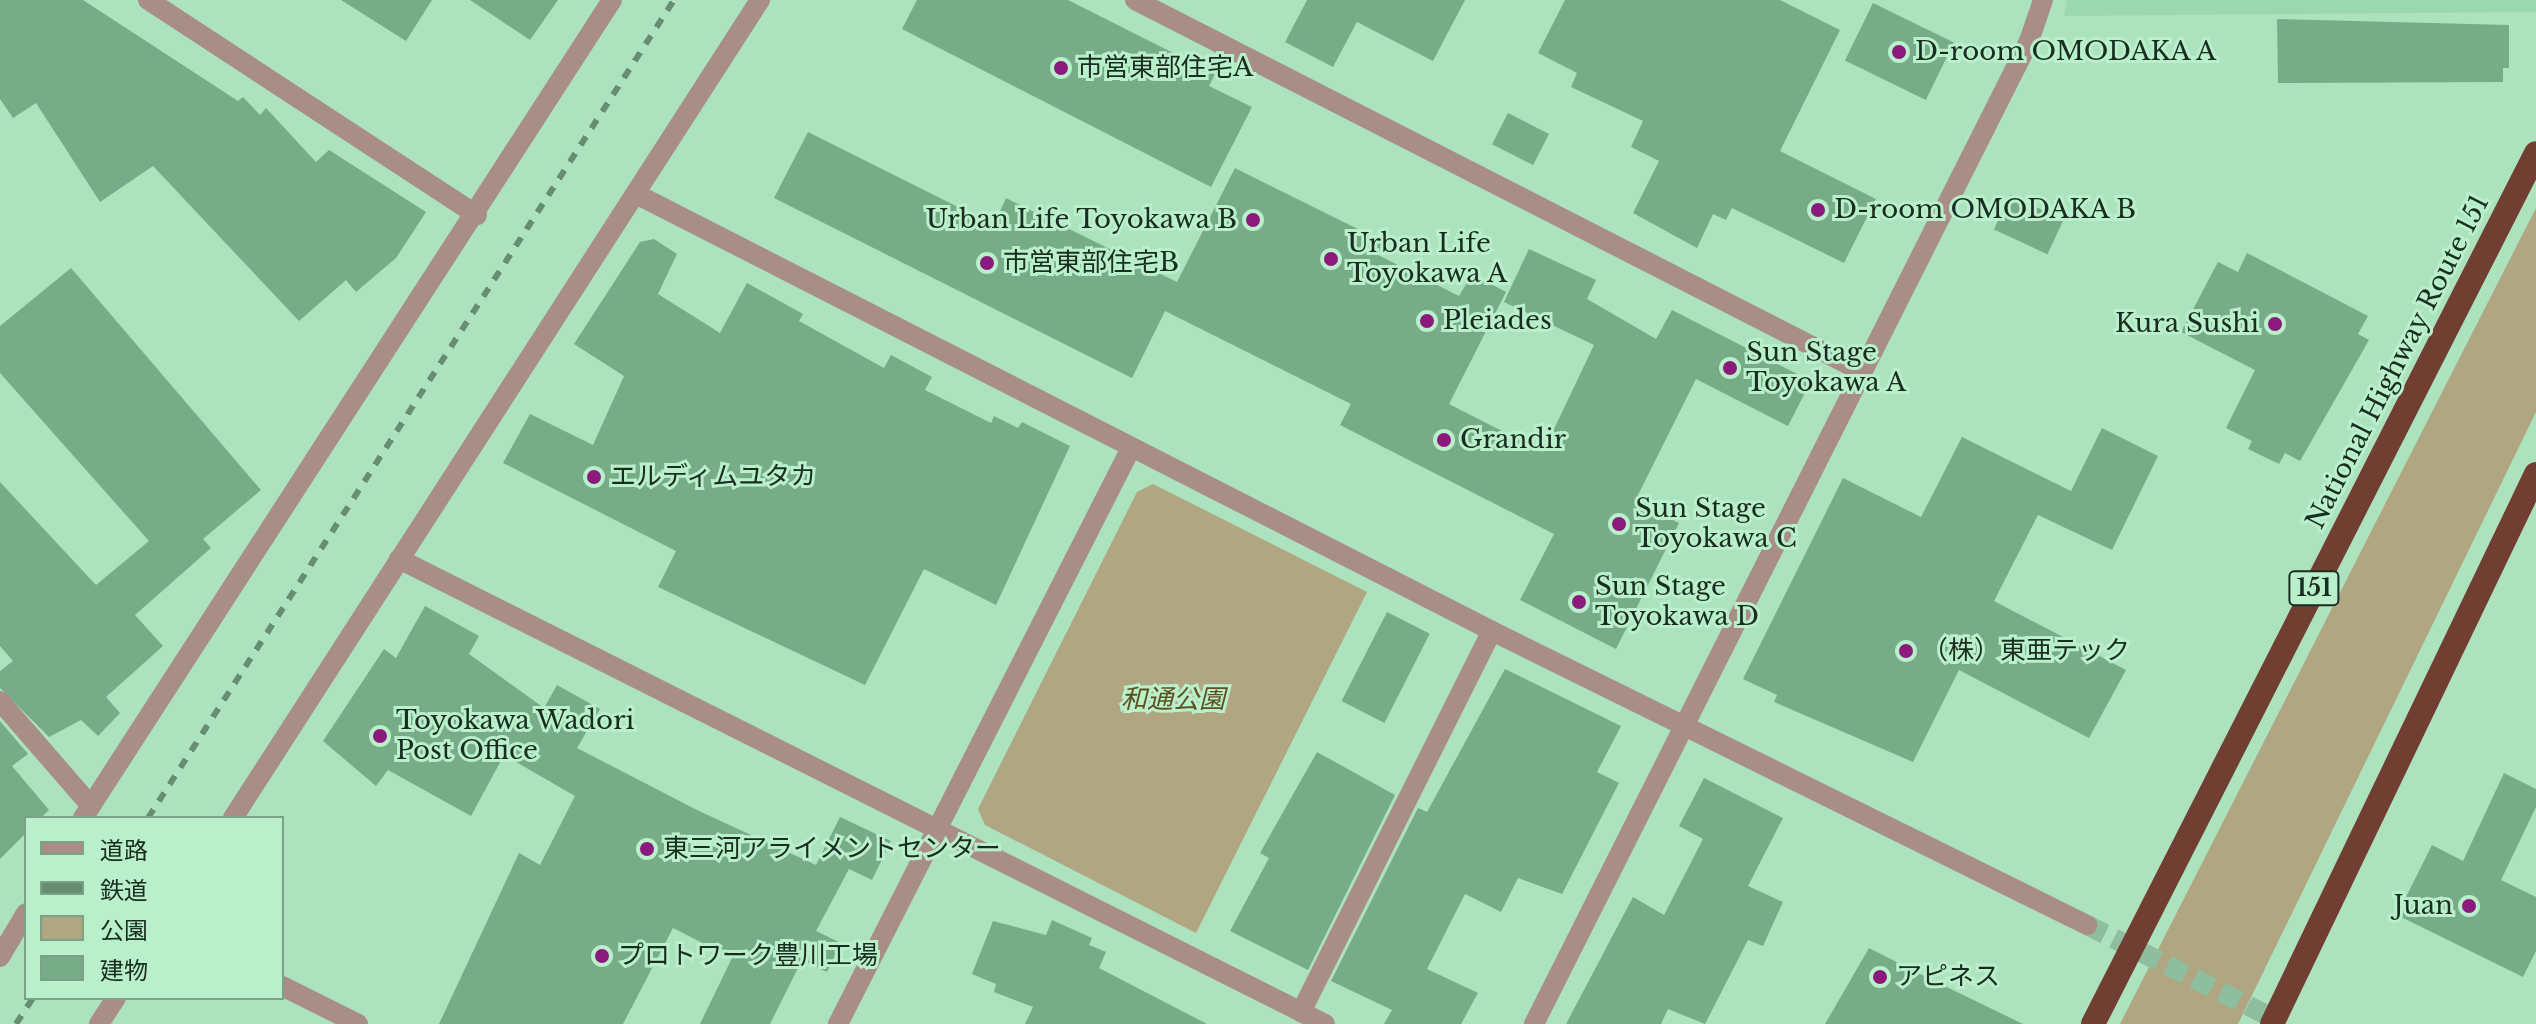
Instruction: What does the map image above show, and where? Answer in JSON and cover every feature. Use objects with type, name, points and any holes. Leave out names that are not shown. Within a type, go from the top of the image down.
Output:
[{"type":"highway","name":"National Highway Route 151","points":[[2093,1024],[2536,153]]},
{"type":"highway","points":[[2272,1024],[2536,474]]},
{"type":"street","points":[[148,0],[477,215]]},
{"type":"street","points":[[0,701],[87,812],[477,215],[612,0]]},
{"type":"street","points":[[234,816],[760,0]]},
{"type":"street","points":[[1135,0],[1861,371]]},
{"type":"street","points":[[1534,1024],[1861,371],[2038,2]]},
{"type":"street","points":[[636,194],[1492,631],[2087,925]]},
{"type":"street","points":[[838,1024],[1131,448]]},
{"type":"street","points":[[399,559],[1325,1024]]},
{"type":"street","points":[[1301,1012],[1492,631]]},
{"type":"street","points":[[0,957],[24,916]]},
{"type":"street","points":[[284,987],[358,1024]]},
{"type":"street","points":[[99,1024],[115,1000]]},
{"type":"shaded area","points":[[2067,0],[2536,0],[2536,12],[2064,16]]},
{"type":"green space","points":[[2536,208],[2536,412],[2238,1024],[2120,1024]]},
{"type":"green space","name":"和通公園","points":[[1153,484],[1367,592],[1196,933],[985,825],[978,809],[1137,492]]},
{"type":"building","points":[[0,0],[83,0],[238,101],[243,97],[260,115],[266,108],[316,162],[329,150],[426,212],[396,258],[356,292],[346,280],[299,321],[153,166],[100,202],[36,103],[13,118],[0,99]]},
{"type":"building","points":[[341,0],[432,0],[406,41]]},
{"type":"building","points":[[470,0],[558,0],[530,40]]},
{"type":"building","name":"市営東部住宅A","points":[[917,0],[1068,0],[1215,74],[1209,86],[1252,107],[1211,187],[902,29]]},
{"type":"building","points":[[1307,0],[1465,0],[1433,61],[1357,22],[1333,67],[1285,42]]},
{"type":"building","points":[[1565,0],[1780,0],[1840,30],[1780,151],[1876,199],[1844,263],[1732,208],[1726,220],[1713,214],[1697,248],[1633,213],[1659,161],[1631,147],[1643,121],[1571,87],[1577,73],[1538,53]]},
{"type":"building","name":"D-room OMODAKA A","points":[[1873,3],[1954,42],[1926,100],[1845,61]]},
{"type":"building","points":[[2277,19],[2509,25],[2509,68],[2503,68],[2503,82],[2278,83]]},
{"type":"building","points":[[1508,113],[1549,134],[1533,165],[1492,144]]},
{"type":"building","points":[[808,132],[994,225],[1006,198],[1177,282],[1235,168],[1384,242],[1378,255],[1459,296],[1472,274],[1506,292],[1449,404],[1543,452],[1594,345],[1504,302],[1529,249],[1596,280],[1587,299],[1656,339],[1672,310],[1811,381],[1788,426],[1696,379],[1635,501],[1679,523],[1616,649],[1520,600],[1554,534],[1340,425],[1351,404],[1165,311],[1132,378],[774,198]]},
{"type":"building","points":[[2010,195],[2063,220],[2047,254],[1994,229]]},
{"type":"building","points":[[654,239],[677,254],[658,294],[720,333],[747,283],[803,314],[799,321],[884,368],[891,355],[932,377],[925,390],[991,423],[994,416],[1018,428],[1022,422],[1070,446],[996,605],[924,569],[865,685],[658,587],[676,551],[503,463],[530,414],[593,445],[624,376],[574,344],[640,242]]},
{"type":"building","name":"Kura Sushi","points":[[2247,253],[2368,316],[2358,334],[2369,340],[2300,461],[2285,453],[2279,464],[2248,449],[2252,441],[2226,428],[2255,370],[2181,332],[2218,262],[2238,272]]},
{"type":"building","points":[[71,268],[261,490],[203,539],[211,548],[135,615],[163,646],[106,697],[120,713],[98,736],[81,720],[49,737],[0,688],[0,671],[13,661],[0,646],[0,482],[96,585],[149,541],[0,373],[0,326]]},
{"type":"building","points":[[2102,428],[2158,456],[2112,550],[2038,515],[1994,601],[2126,670],[2089,738],[1959,670],[1913,762],[1774,702],[1777,695],[1743,679],[1843,478],[1921,517],[1962,437],[2071,491]]},
{"type":"building","points":[[425,606],[479,636],[469,654],[544,708],[557,685],[600,709],[577,748],[697,810],[816,865],[840,817],[891,841],[872,880],[849,869],[816,931],[841,943],[827,972],[802,960],[770,1024],[700,1024],[732,958],[673,928],[623,1024],[439,1024],[519,853],[540,865],[575,796],[504,755],[471,816],[388,770],[376,786],[323,741],[384,649],[396,658]]},
{"type":"building","points":[[1387,612],[1430,634],[1384,723],[1342,701]]},
{"type":"building","points":[[1505,669],[1621,726],[1597,772],[1619,783],[1562,894],[1518,878],[1501,912],[1465,894],[1427,969],[1478,993],[1461,1024],[1384,1024],[1392,1010],[1331,981],[1418,808],[1427,812]]},
{"type":"building","points":[[0,721],[28,754],[12,766],[49,810],[43,816],[24,816],[24,835],[0,859]]},
{"type":"building","points":[[1317,752],[1395,795],[1308,970],[1230,931],[1269,858],[1260,853]]},
{"type":"building","name":"Juan","points":[[2504,773],[2536,789],[2536,807],[2501,880],[2536,897],[2536,951],[2523,977],[2397,915],[2432,845],[2463,861]]},
{"type":"building","points":[[1704,778],[1783,818],[1748,886],[1783,902],[1763,946],[1748,940],[1705,1024],[1668,1009],[1661,1024],[1566,1024],[1633,897],[1664,915],[1703,839],[1679,826]]},
{"type":"building","points":[[1052,920],[1092,938],[1089,945],[1106,952],[1099,968],[1207,1024],[1025,1024],[1033,1007],[994,992],[996,984],[972,974],[993,921],[1046,935]]},
{"type":"building","name":"アピネス","points":[[1869,948],[1924,976],[2023,1024],[1825,1024]]},
{"type":"tunnel","points":[[2087,925],[2285,1024]]},
{"type":"railway","points":[[149,816],[674,0]]},
{"type":"railway","points":[[16,1024],[32,1000]]},
{"type":"place","name":"D-room OMODAKA A","points":[[1899,52]]},
{"type":"place","name":"市営東部住宅A","points":[[1061,68]]},
{"type":"place","name":"D-room OMODAKA B","points":[[1818,210]]},
{"type":"place","name":"Urban Life Toyokawa B","points":[[1253,220]]},
{"type":"place","name":"Urban Life Toyokawa A","points":[[1331,259]]},
{"type":"place","name":"市営東部住宅B","points":[[987,263]]},
{"type":"place","name":"Pleiades","points":[[1427,321]]},
{"type":"place","name":"Kura Sushi","points":[[2275,324]]},
{"type":"place","name":"Sun Stage Toyokawa A","points":[[1730,368]]},
{"type":"place","name":"Grandir","points":[[1444,440]]},
{"type":"place","name":"エルディムユタカ","points":[[594,477]]},
{"type":"place","name":"Sun Stage Toyokawa C","points":[[1619,524]]},
{"type":"place","name":"Sun Stage Toyokawa D","points":[[1579,602]]},
{"type":"place","name":"（株）東亜テック","points":[[1906,651]]},
{"type":"place","name":"Toyokawa Wadori Post Office","points":[[380,736]]},
{"type":"place","name":"東三河アライメントセンター","points":[[647,849]]},
{"type":"place","name":"Juan","points":[[2469,906]]},
{"type":"place","name":"プロトワーク豊川工場","points":[[602,956]]},
{"type":"place","name":"アピネス","points":[[1880,977]]}]
